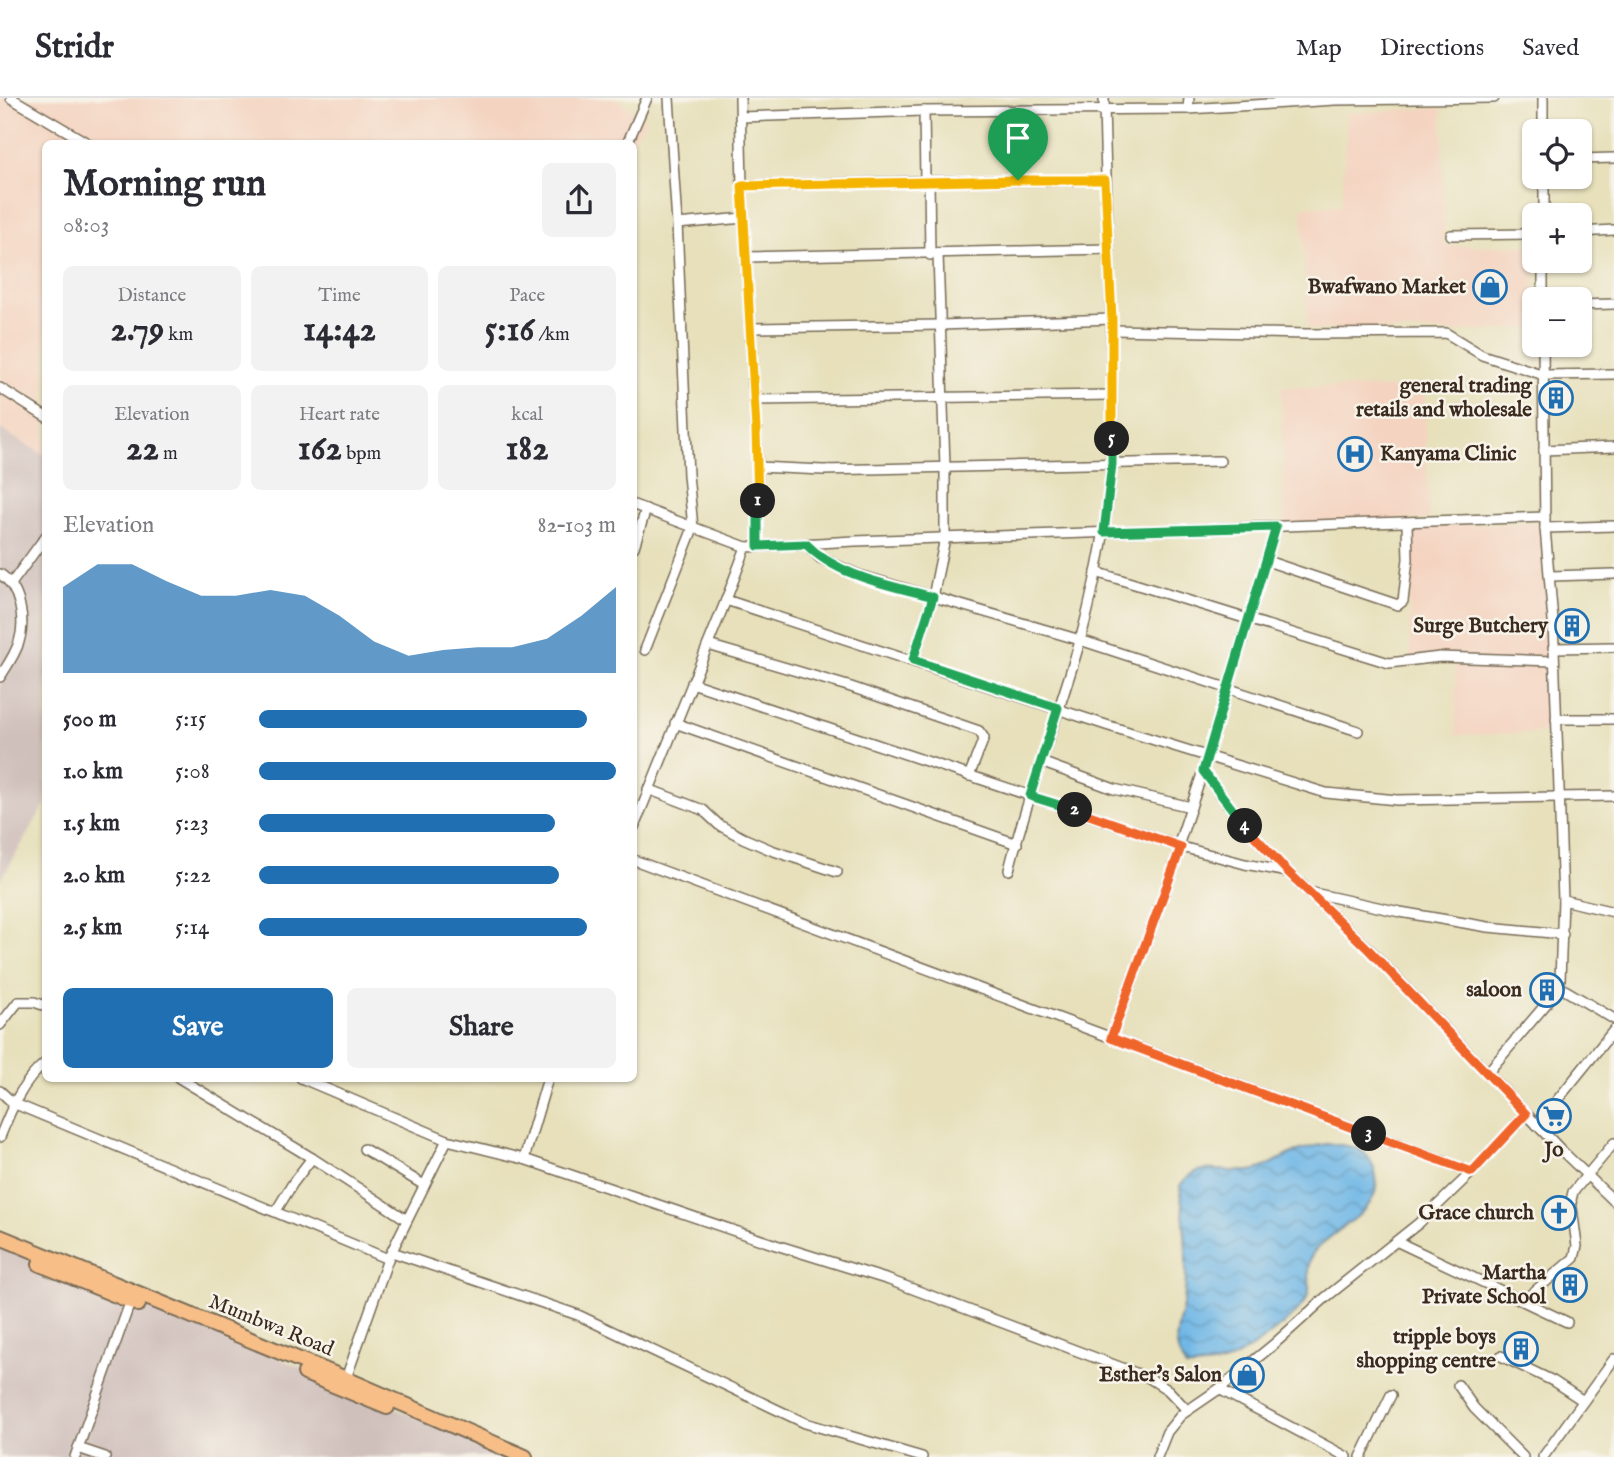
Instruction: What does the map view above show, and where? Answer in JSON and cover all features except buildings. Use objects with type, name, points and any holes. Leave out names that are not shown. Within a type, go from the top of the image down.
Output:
[{"type":"main road","name":"Mumbwa Road","points":[[0,1237],[132,1296],[525,1457]]},
{"type":"main road","name":"Mumbwa Road","points":[[0,1248],[132,1296]]},
{"type":"main road","name":"Mumbwa Road","points":[[344,1384],[504,1457]]},
{"type":"street","points":[[11,98],[82,140]]},
{"type":"street","points":[[629,140],[647,98]]},
{"type":"street","points":[[645,650],[693,528],[668,98]]},
{"type":"street","points":[[740,98],[742,186],[758,467],[758,546]]},
{"type":"street","points":[[1009,870],[1080,640],[1104,532],[1112,464],[1112,319],[1104,98]]},
{"type":"street","points":[[1188,109],[1189,98]]},
{"type":"street","points":[[740,117],[924,111],[1188,109],[1262,102],[1494,98]]},
{"type":"street","points":[[1543,98],[1543,119]]},
{"type":"street","points":[[913,660],[933,597],[945,538],[941,325],[927,181],[924,111]]},
{"type":"street","points":[[1592,159],[1614,158]]},
{"type":"street","points":[[742,186],[1105,180]]},
{"type":"street","points":[[677,224],[744,218]]},
{"type":"street","points":[[1592,231],[1614,230]]},
{"type":"street","points":[[1451,234],[1522,234]]},
{"type":"street","points":[[746,257],[1109,249]]},
{"type":"street","points":[[1592,305],[1614,304]]},
{"type":"street","points":[[750,328],[1112,319]]},
{"type":"street","points":[[1112,330],[1307,334],[1446,333],[1482,355],[1544,374],[1614,374]]},
{"type":"street","points":[[1488,1072],[1526,1029],[1558,986],[1563,934],[1551,576],[1545,522],[1543,357]]},
{"type":"street","points":[[0,388],[42,414]]},
{"type":"street","points":[[754,400],[1112,395]]},
{"type":"street","points":[[1544,450],[1614,447]]},
{"type":"street","points":[[758,467],[823,470],[1220,461]]},
{"type":"street","points":[[637,506],[746,547],[1276,527],[1545,522],[1614,526]]},
{"type":"street","points":[[637,538],[646,509]]},
{"type":"street","points":[[1267,561],[1398,605],[1403,601],[1408,559],[1407,524]]},
{"type":"street","points":[[1111,1038],[1179,847],[1276,527]]},
{"type":"street","points":[[11,584],[42,541]]},
{"type":"street","points":[[806,544],[820,558],[859,575],[1080,640],[1358,732]]},
{"type":"street","points":[[637,819],[746,547]]},
{"type":"street","points":[[1096,572],[1389,663],[1440,657],[1554,661]]},
{"type":"street","points":[[1551,576],[1614,573]]},
{"type":"street","points":[[0,574],[11,584],[19,603],[22,628],[16,650],[0,677]]},
{"type":"street","points":[[726,600],[1313,790],[1341,796],[1397,800],[1614,796]]},
{"type":"street","points":[[708,645],[851,687],[979,731],[984,738],[970,776]]},
{"type":"street","points":[[1553,649],[1614,647]]},
{"type":"street","points":[[692,683],[1179,847],[1288,872]]},
{"type":"street","points":[[1556,719],[1614,719]]},
{"type":"street","points":[[675,723],[1017,844]]},
{"type":"street","points":[[1041,762],[1114,789],[1191,807]]},
{"type":"street","points":[[1203,771],[1242,823],[1288,872],[1356,937],[1526,1114],[1614,1201]]},
{"type":"street","points":[[648,789],[703,810],[719,825],[743,838],[837,872]]},
{"type":"street","points":[[637,861],[1472,1172]]},
{"type":"street","points":[[1308,892],[1488,927],[1563,934]]},
{"type":"street","points":[[1563,900],[1614,912]]},
{"type":"street","points":[[1558,986],[1614,1019]]},
{"type":"street","points":[[0,1026],[18,1002],[24,1000],[42,1005]]},
{"type":"street","points":[[1537,1125],[1614,1030]]},
{"type":"street","points":[[0,1137],[13,1103],[42,1066]]},
{"type":"street","points":[[186,1082],[312,1158],[407,1220]]},
{"type":"street","points":[[310,1082],[447,1140],[524,1159],[776,1245],[889,1280],[1149,1378],[1168,1390],[1187,1410]]},
{"type":"street","points":[[524,1159],[547,1082]]},
{"type":"street","points":[[0,1091],[13,1103],[152,1163],[390,1256],[579,1315],[805,1423],[922,1457]]},
{"type":"street","points":[[1158,1457],[1167,1432],[1187,1410],[1219,1389],[1325,1298],[1398,1242],[1472,1172],[1526,1114]]},
{"type":"street","points":[[344,1384],[390,1256],[447,1140]]},
{"type":"street","points":[[1523,1301],[1574,1258],[1577,1246],[1572,1196],[1614,1143]]},
{"type":"street","points":[[364,1149],[424,1185]]},
{"type":"street","points":[[276,1211],[293,1182],[312,1158]]},
{"type":"street","points":[[1398,1242],[1567,1322]]},
{"type":"street","points":[[104,1457],[77,1452],[132,1296]]},
{"type":"street","points":[[1501,1356],[1553,1381],[1582,1401]]},
{"type":"street","points":[[1543,1457],[1582,1401],[1613,1364]]},
{"type":"street","points":[[1458,1385],[1474,1408],[1523,1457]]},
{"type":"street","points":[[1219,1389],[1347,1457]]},
{"type":"street","points":[[1361,1457],[1391,1395]]},
{"type":"shaded area","points":[[0,98],[614,98],[646,120],[634,140],[42,140],[42,457],[0,433]]},
{"type":"shaded area","points":[[1442,108],[1444,246],[1522,246],[1522,273],[1534,273],[1534,287],[1522,287],[1522,329],[1447,332],[1308,329],[1302,207],[1342,205],[1347,113]]},
{"type":"shaded area","name":"Kanyama Clinic","points":[[1281,387],[1424,388],[1429,519],[1285,525]]},
{"type":"shaded area","points":[[0,429],[42,454],[42,809],[0,881]]},
{"type":"shaded area","points":[[1539,523],[1557,732],[1456,735],[1455,664],[1410,661],[1409,526]]},
{"type":"shaded area","points":[[0,1238],[332,1381],[507,1457],[0,1457]]},
{"type":"water","points":[[1327,1144],[1353,1147],[1364,1153],[1372,1164],[1376,1180],[1375,1194],[1358,1216],[1313,1253],[1309,1262],[1308,1295],[1295,1313],[1257,1344],[1232,1359],[1218,1364],[1186,1368],[1177,1342],[1186,1280],[1180,1186],[1187,1178],[1203,1170],[1255,1170],[1295,1152]]},
{"type":"place","name":"Bwafwano Market","points":[[1490,287]]},
{"type":"place","name":"general trading retails and wholesale","points":[[1556,398]]},
{"type":"place","name":"Kanyama Clinic","points":[[1355,454]]},
{"type":"place","name":"Surge Butchery","points":[[1572,626]]},
{"type":"place","name":"saloon","points":[[1547,990]]},
{"type":"place","name":"Jo","points":[[1554,1116]]},
{"type":"place","name":"Grace church","points":[[1559,1213]]},
{"type":"place","name":"Martha Private School","points":[[1570,1285]]},
{"type":"place","name":"tripple boys shopping centre","points":[[1521,1349]]},
{"type":"place","name":"Esther's Salon","points":[[1247,1375]]},
{"type":"route","points":[[1018,180],[1105,180],[1112,319],[1112,464],[1104,532],[1276,527],[1203,771],[1242,823],[1288,872],[1366,947],[1526,1114],[1472,1172],[1111,1038],[1181,847],[1030,796],[1058,708],[913,660],[933,597],[833,565],[820,558],[806,544],[758,546],[758,467],[742,186],[1018,180]]}]
